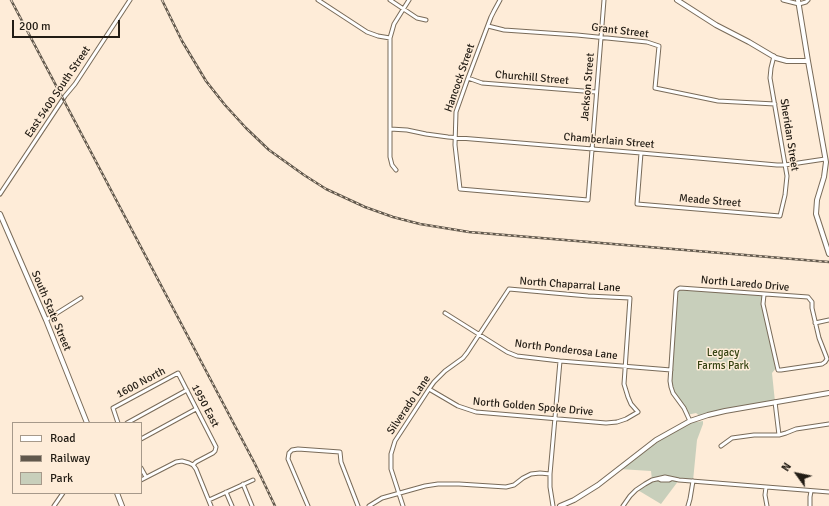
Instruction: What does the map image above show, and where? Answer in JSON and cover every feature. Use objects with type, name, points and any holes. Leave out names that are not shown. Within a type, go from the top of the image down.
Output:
[{"type":"street","name":"East 5400 South Street","points":[[0,194],[65,96],[76,84],[130,0]]},
{"type":"street","points":[[318,0],[367,32],[390,38]]},
{"type":"street","points":[[390,0],[417,18],[426,20]]},
{"type":"street","points":[[396,170],[392,165],[391,159],[390,38],[394,24],[409,0]]},
{"type":"street","name":"Hancock Street","points":[[500,0],[488,26],[456,112],[455,137],[460,189],[588,200]]},
{"type":"street","name":"Jackson Street","points":[[588,200],[604,0]]},
{"type":"street","points":[[677,0],[711,22],[780,59],[787,61],[808,61]]},
{"type":"street","points":[[783,0],[799,2],[806,2],[808,0]]},
{"type":"street","points":[[799,2],[808,61],[827,158],[825,173],[817,200],[816,214],[829,254]]},
{"type":"street","name":"Grant Street","points":[[488,26],[504,30],[647,42],[659,46],[655,88],[718,101],[775,104]]},
{"type":"street","name":"Sheridan Street","points":[[774,56],[770,75],[787,176],[780,216]]},
{"type":"street","name":"Churchill Street","points":[[468,78],[482,83],[596,92]]},
{"type":"street","name":"Chamberlain Street","points":[[390,129],[402,129],[426,134],[455,137],[777,165],[827,158]]},
{"type":"street","name":"Meade Street","points":[[641,153],[637,204],[780,216]]},
{"type":"street","name":"South State Street","points":[[0,214],[46,320],[87,422]]},
{"type":"street","name":"North Laredo Drive","points":[[671,370],[676,291],[680,288],[808,297],[812,302],[815,323]]},
{"type":"street","name":"North Chaparral Lane","points":[[509,289],[630,298],[625,366]]},
{"type":"street","name":"Silverado Lane","points":[[403,506],[391,469],[391,454],[393,446],[434,382],[445,370],[468,353],[509,289]]},
{"type":"street","points":[[764,295],[763,304],[778,370],[822,364],[826,362],[826,356],[815,323],[829,320]]},
{"type":"street","points":[[46,320],[81,298]]},
{"type":"street","name":"North Ponderosa Lane","points":[[445,313],[507,352],[517,356],[671,370]]},
{"type":"street","points":[[553,506],[550,487],[550,474],[560,360]]},
{"type":"street","name":"North Golden Spoke Drive","points":[[429,389],[452,403],[467,410],[476,412],[606,423],[617,422],[638,412],[631,404],[625,391],[625,366]]},
{"type":"street","points":[[671,370],[670,381],[673,393],[684,408],[690,421]]},
{"type":"street","name":"1950 East","points":[[178,373],[216,447],[213,453],[196,462],[194,466]]},
{"type":"street","name":"1600 North","points":[[118,422],[113,408],[178,373]]},
{"type":"street","points":[[129,422],[187,390]]},
{"type":"street","points":[[560,506],[574,500],[598,485],[656,440],[690,421],[721,412],[829,393]]},
{"type":"street","points":[[775,402],[779,435]]},
{"type":"street","points":[[142,437],[196,408]]},
{"type":"street","points":[[721,446],[732,438],[754,435],[779,435],[796,428],[829,424]]},
{"type":"street","points":[[308,506],[288,459],[289,453],[292,450],[298,449],[340,452],[342,462],[358,506]]},
{"type":"street","points":[[142,479],[176,462],[186,462],[194,466],[196,469],[211,506]]},
{"type":"street","points":[[142,470],[146,477]]},
{"type":"street","points":[[369,506],[382,498],[425,486],[438,484],[459,484],[506,487],[514,485],[531,474],[550,474]]},
{"type":"street","points":[[623,506],[636,490],[652,480],[659,479],[829,492]]},
{"type":"street","points":[[209,500],[253,480]]},
{"type":"street","points":[[688,506],[693,481]]},
{"type":"street","points":[[243,484],[252,506]]},
{"type":"street","points":[[766,487],[765,495],[767,506]]},
{"type":"street","points":[[810,506],[812,491]]},
{"type":"street","points":[[226,492],[232,506]]},
{"type":"street","points":[[54,506],[62,494]]},
{"type":"street","points":[[117,494],[122,506]]},
{"type":"green space","name":"Legacy Farms Park","points":[[678,289],[764,295],[763,304],[777,367],[772,373],[775,402],[701,417],[696,413],[687,415],[671,387],[676,291]]},
{"type":"green space","points":[[690,421],[703,421],[697,440],[693,481],[679,480],[661,504],[636,489],[652,480],[651,471],[619,469],[645,448]]},
{"type":"railway","points":[[11,0],[255,464],[275,506]]},
{"type":"railway","points":[[162,0],[182,41],[206,81],[246,128],[269,150],[304,175],[326,189],[365,207],[393,217],[420,224],[469,232],[829,262]]}]
